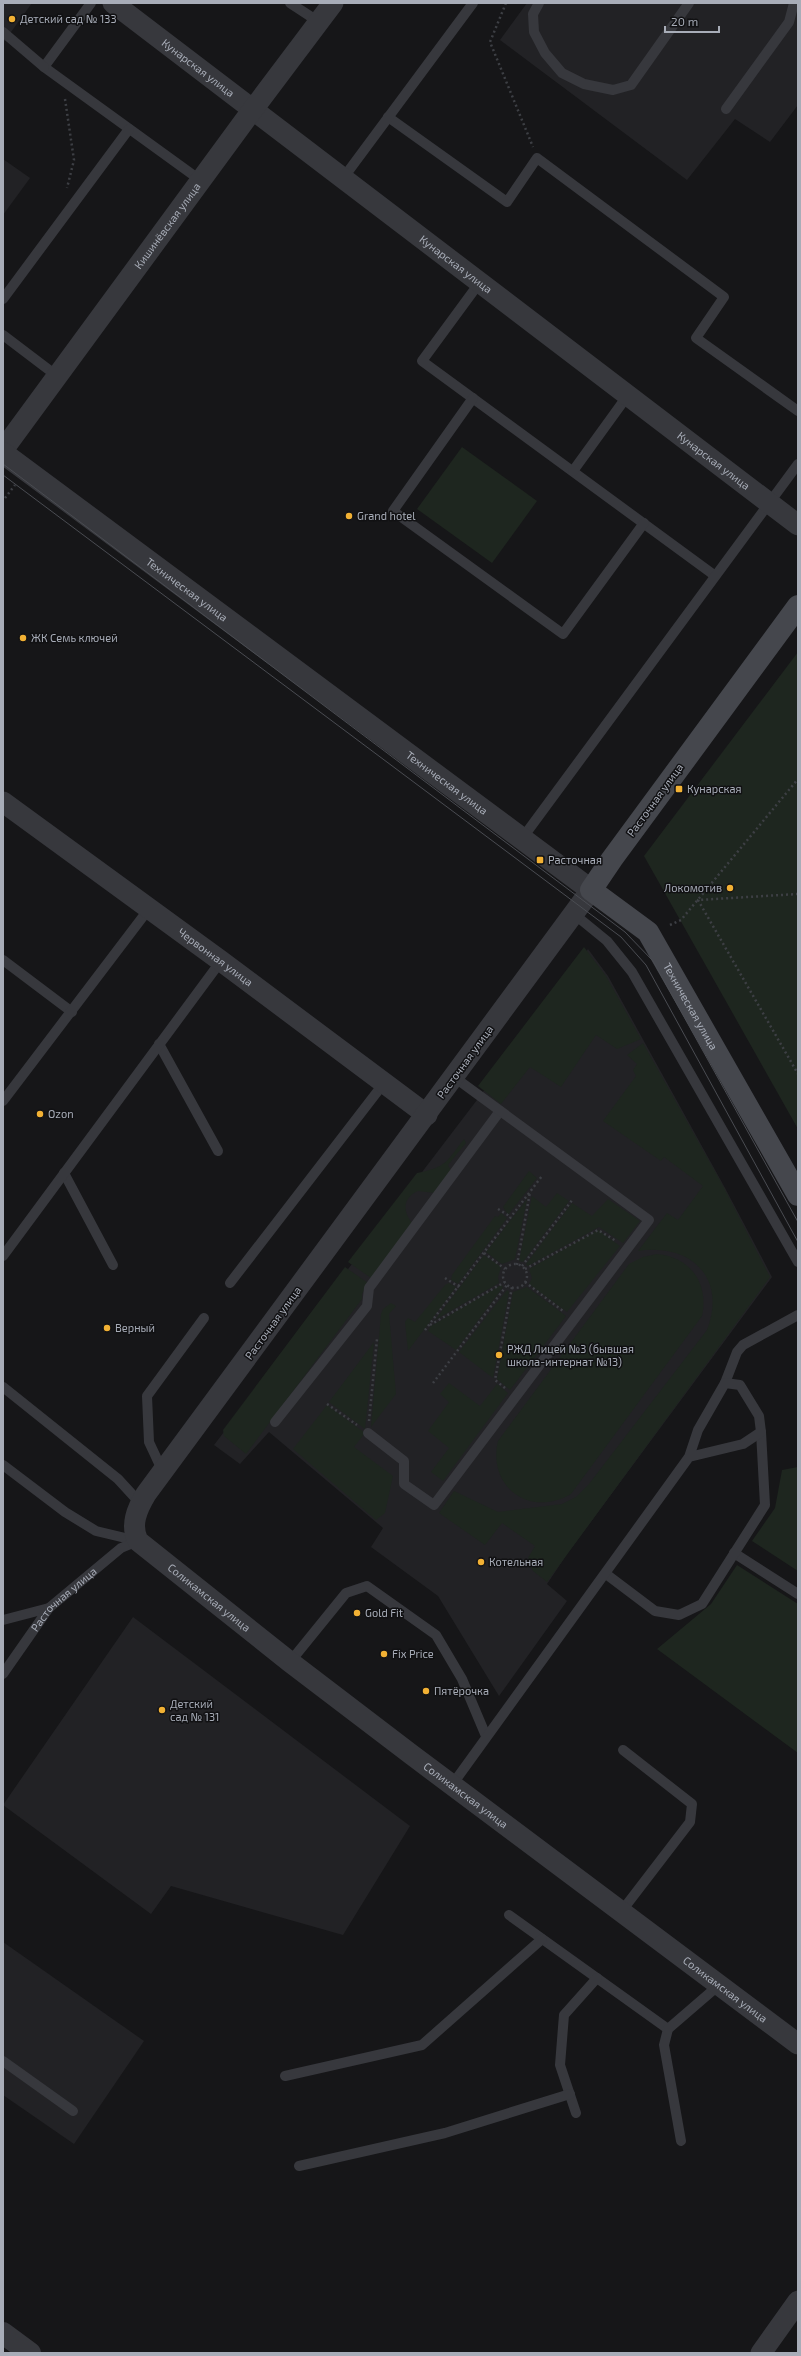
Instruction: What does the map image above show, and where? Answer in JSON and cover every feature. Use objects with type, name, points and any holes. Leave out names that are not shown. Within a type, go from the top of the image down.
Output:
[{"type":"main road","name":"Расточная улица","points":[[591,890],[612,858],[798,606]]},
{"type":"main road","name":"Техническая улица","points":[[591,890],[648,932],[798,1195]]},
{"type":"street","name":"Кунарская улица","points":[[113,3],[254,108],[798,525]]},
{"type":"street","name":"Кишинёвская улица","points":[[3,450],[200,180],[333,3]]},
{"type":"street","name":"Техническая улица","points":[[3,453],[521,840],[591,890]]},
{"type":"street","name":"Червонная улица","points":[[3,802],[148,910],[221,961],[427,1115]]},
{"type":"street","name":"Расточная улица","points":[[137,1511],[163,1472],[591,890]]},
{"type":"street","points":[[137,1511],[134,1532],[138,1541]]},
{"type":"street","name":"Соликамская улица","points":[[138,1541],[290,1662],[798,2044]]},
{"type":"street","points":[[761,2353],[798,2302]]},
{"type":"street","points":[[3,2334],[30,2353]]},
{"type":"lane","points":[[44,67],[91,3]]},
{"type":"lane","points":[[290,3],[318,22]]},
{"type":"lane","points":[[344,177],[473,3]]},
{"type":"lane","points":[[539,3],[533,14],[534,32],[545,53],[562,73],[584,84],[613,90],[630,85],[689,3]]},
{"type":"lane","points":[[726,109],[789,22],[794,3]]},
{"type":"lane","points":[[3,32],[44,67],[200,180]]},
{"type":"lane","points":[[388,117],[507,202],[537,158],[724,297],[696,338],[798,411]]},
{"type":"lane","points":[[3,299],[129,129]]},
{"type":"lane","points":[[480,282],[422,360],[714,575]]},
{"type":"lane","points":[[3,335],[57,376]]},
{"type":"lane","points":[[573,471],[628,395]]},
{"type":"lane","points":[[473,398],[393,511],[563,634],[644,523]]},
{"type":"lane","points":[[521,840],[714,575],[798,464]]},
{"type":"lane","points":[[3,1101],[148,910]]},
{"type":"lane","points":[[574,914],[607,941],[632,972],[798,1262]]},
{"type":"lane","points":[[3,960],[72,1012]]},
{"type":"lane","points":[[3,1256],[221,961]]},
{"type":"lane","points":[[159,1044],[218,1151]]},
{"type":"lane","points":[[368,1433],[404,1461],[404,1484],[434,1505],[649,1220],[454,1077]]},
{"type":"lane","points":[[230,1283],[384,1083]]},
{"type":"lane","points":[[275,1422],[367,1306],[369,1288],[500,1111]]},
{"type":"lane","points":[[64,1173],[113,1265]]},
{"type":"lane","points":[[452,1785],[486,1736],[606,1574],[689,1457],[698,1430],[725,1383],[737,1352],[743,1344],[798,1315]]},
{"type":"lane","points":[[163,1472],[149,1442],[147,1396],[204,1318]]},
{"type":"lane","points":[[606,1574],[655,1611],[679,1615],[702,1604],[765,1505],[759,1416],[740,1385],[725,1383]]},
{"type":"lane","points":[[3,1387],[118,1479],[137,1511]]},
{"type":"lane","points":[[689,1457],[742,1444],[761,1432]]},
{"type":"lane","name":"Соликамская улица","points":[[3,1465],[65,1512],[96,1531],[138,1541]]},
{"type":"lane","name":"Расточная улица","points":[[3,1674],[50,1608],[121,1548],[138,1541]]},
{"type":"lane","points":[[734,1553],[798,1594]]},
{"type":"lane","points":[[290,1662],[346,1593],[367,1586],[436,1635],[462,1679],[486,1736]]},
{"type":"lane","points":[[3,1620],[50,1608]]},
{"type":"lane","points":[[622,1912],[690,1822],[692,1804],[623,1750]]},
{"type":"lane","points":[[509,1915],[668,2029]]},
{"type":"lane","points":[[285,2076],[422,2045],[542,1939]]},
{"type":"lane","points":[[576,2114],[560,2065],[564,2015],[597,1978]]},
{"type":"lane","points":[[681,2141],[664,2045],[668,2029],[719,1985]]},
{"type":"lane","points":[[3,2061],[74,2111]]},
{"type":"lane","points":[[299,2166],[444,2133],[570,2094]]},
{"type":"path","points":[[506,3],[490,42],[537,158]]},
{"type":"path","points":[[62,80],[74,160],[66,189]]},
{"type":"path","points":[[670,925],[681,920],[798,779]]},
{"type":"path","points":[[698,900],[798,894]]},
{"type":"path","points":[[698,900],[798,1074]]},
{"type":"path","points":[[425,1330],[542,1176]]},
{"type":"path","points":[[517,1265],[530,1191]]},
{"type":"path","points":[[522,1266],[573,1198]]},
{"type":"path","points":[[498,1209],[511,1218]]},
{"type":"path","points":[[525,1269],[598,1230],[628,1248]]},
{"type":"path","points":[[484,1253],[505,1269]]},
{"type":"path","points":[[517,1265],[522,1266],[525,1269],[527,1279],[523,1285],[512,1287],[504,1282],[503,1272],[508,1266],[517,1265]]},
{"type":"path","points":[[445,1278],[459,1286]]},
{"type":"path","points":[[429,1325],[504,1282]]},
{"type":"path","points":[[525,1282],[574,1319]]},
{"type":"path","points":[[433,1383],[507,1285]]},
{"type":"path","points":[[512,1287],[495,1380],[516,1396]]},
{"type":"path","points":[[327,1404],[368,1433],[377,1339]]},
{"type":"shaded area","name":"Детский сад № 133","points":[[3,3],[32,3],[3,43]]},
{"type":"shaded area","points":[[527,3],[798,3],[798,105],[770,142],[735,119],[687,180],[500,40]]},
{"type":"shaded area","points":[[3,159],[30,178],[3,215]]},
{"type":"shaded area","points":[[462,447],[537,501],[492,563],[417,509]]},
{"type":"shaded area","name":"Локомотив","points":[[798,652],[798,1129],[644,856]]},
{"type":"shaded area","points":[[584,947],[606,976],[641,1039],[617,1049],[596,1035],[561,1087],[530,1067],[501,1104],[478,1086]]},
{"type":"shaded area","name":"РЖД Лицей №3 (бывшая школа-интернат №13)","points":[[588,949],[608,976],[725,1188],[772,1277],[567,1554],[547,1584],[567,1601],[499,1696],[438,1596],[371,1547],[383,1528],[269,1432],[240,1464],[214,1445],[480,1096]]},
{"type":"shaded area","points":[[643,1043],[722,1184],[770,1277],[547,1582],[533,1571],[528,1558],[535,1546],[502,1523],[485,1545],[439,1513],[454,1491],[498,1512],[562,1504],[576,1497],[589,1484],[707,1330],[712,1311],[712,1295],[708,1280],[700,1268],[688,1259],[674,1253],[657,1250],[638,1251],[667,1213],[678,1220],[703,1186],[664,1157],[661,1161],[603,1121],[636,1076],[633,1070],[637,1064],[627,1055]]},
{"type":"shaded area","points":[[464,1139],[466,1143],[448,1165],[451,1171],[435,1193],[418,1191],[409,1197],[406,1210],[412,1223],[371,1278],[348,1262],[417,1173],[440,1166],[449,1158]]},
{"type":"shaded area","points":[[529,1171],[537,1178],[508,1215],[503,1207]]},
{"type":"shaded area","points":[[557,1193],[569,1201],[523,1262],[519,1261],[532,1196],[546,1207]]},
{"type":"shaded area","points":[[527,1199],[515,1259],[502,1264],[486,1252]]},
{"type":"shaded area","points":[[608,1199],[640,1221],[623,1243],[599,1227],[528,1266],[526,1264],[572,1203],[592,1216]]},
{"type":"shaded area","points":[[501,1213],[507,1218],[458,1284],[451,1280],[452,1275],[495,1216],[498,1217]]},
{"type":"shaded area","points":[[598,1230],[620,1246],[567,1312],[529,1284],[532,1278],[529,1269]]},
{"type":"shaded area","points":[[657,1254],[669,1256],[679,1260],[688,1266],[694,1274],[700,1283],[703,1293],[702,1316],[571,1494],[556,1500],[541,1502],[527,1500],[515,1494],[505,1484],[499,1472],[496,1457],[498,1441],[629,1264],[643,1257]]},
{"type":"shaded area","points":[[484,1255],[501,1267],[498,1277],[499,1283],[435,1320]]},
{"type":"shaded area","points":[[345,1267],[368,1283],[362,1294],[362,1299],[246,1454],[224,1436],[223,1430]]},
{"type":"shaded area","points":[[449,1283],[456,1287],[408,1351],[405,1322],[408,1318],[415,1322],[445,1285]]},
{"type":"shaded area","points":[[501,1285],[503,1287],[456,1350],[428,1331],[431,1326]]},
{"type":"shaded area","points":[[527,1287],[566,1316],[510,1390],[497,1379],[513,1292]]},
{"type":"shaded area","points":[[507,1290],[509,1292],[493,1378],[459,1352]]},
{"type":"shaded area","points":[[391,1303],[396,1306],[389,1314],[396,1394],[371,1427],[381,1314],[383,1309]]},
{"type":"shaded area","points":[[374,1342],[365,1429],[329,1402]]},
{"type":"shaded area","points":[[449,1383],[480,1406],[497,1384],[508,1393],[443,1481],[431,1472],[449,1448],[428,1431],[449,1402],[440,1394]]},
{"type":"shaded area","points":[[327,1405],[365,1433],[354,1447],[393,1476],[385,1513],[376,1520],[293,1449]]},
{"type":"shaded area","points":[[798,1467],[798,1571],[752,1541],[775,1508],[782,1470]]},
{"type":"shaded area","points":[[737,1565],[798,1604],[798,1753],[657,1649],[711,1604]]},
{"type":"shaded area","name":"Детский сад № 131","points":[[133,1617],[410,1826],[343,1935],[171,1886],[151,1914],[3,1805]]},
{"type":"shaded area","points":[[3,1942],[144,2041],[74,2144],[3,2095]]},
{"type":"tram line","points":[[3,464],[625,932],[653,961],[798,1222]]},
{"type":"tram line","points":[[3,475],[621,937],[646,965],[798,1242]]},
{"type":"place","name":"Детский сад № 133","points":[[12,19]]},
{"type":"place","name":"Grand hotel","points":[[349,516]]},
{"type":"place","name":"ЖК Семь ключей","points":[[23,638]]},
{"type":"place","name":"Кунарская","points":[[679,789]]},
{"type":"place","name":"Расточная","points":[[540,860]]},
{"type":"place","name":"Локомотив","points":[[730,888]]},
{"type":"place","name":"Ozon","points":[[40,1114]]},
{"type":"place","name":"Верный","points":[[107,1328]]},
{"type":"place","name":"РЖД Лицей №3 (бывшая школа-интернат №13)","points":[[499,1355]]},
{"type":"place","name":"Котельная","points":[[481,1562]]},
{"type":"place","name":"Gold Fit","points":[[357,1613]]},
{"type":"place","name":"Fix Price","points":[[384,1654]]},
{"type":"place","name":"Пятёрочка","points":[[426,1691]]},
{"type":"place","name":"Детский сад № 131","points":[[162,1710]]}]
